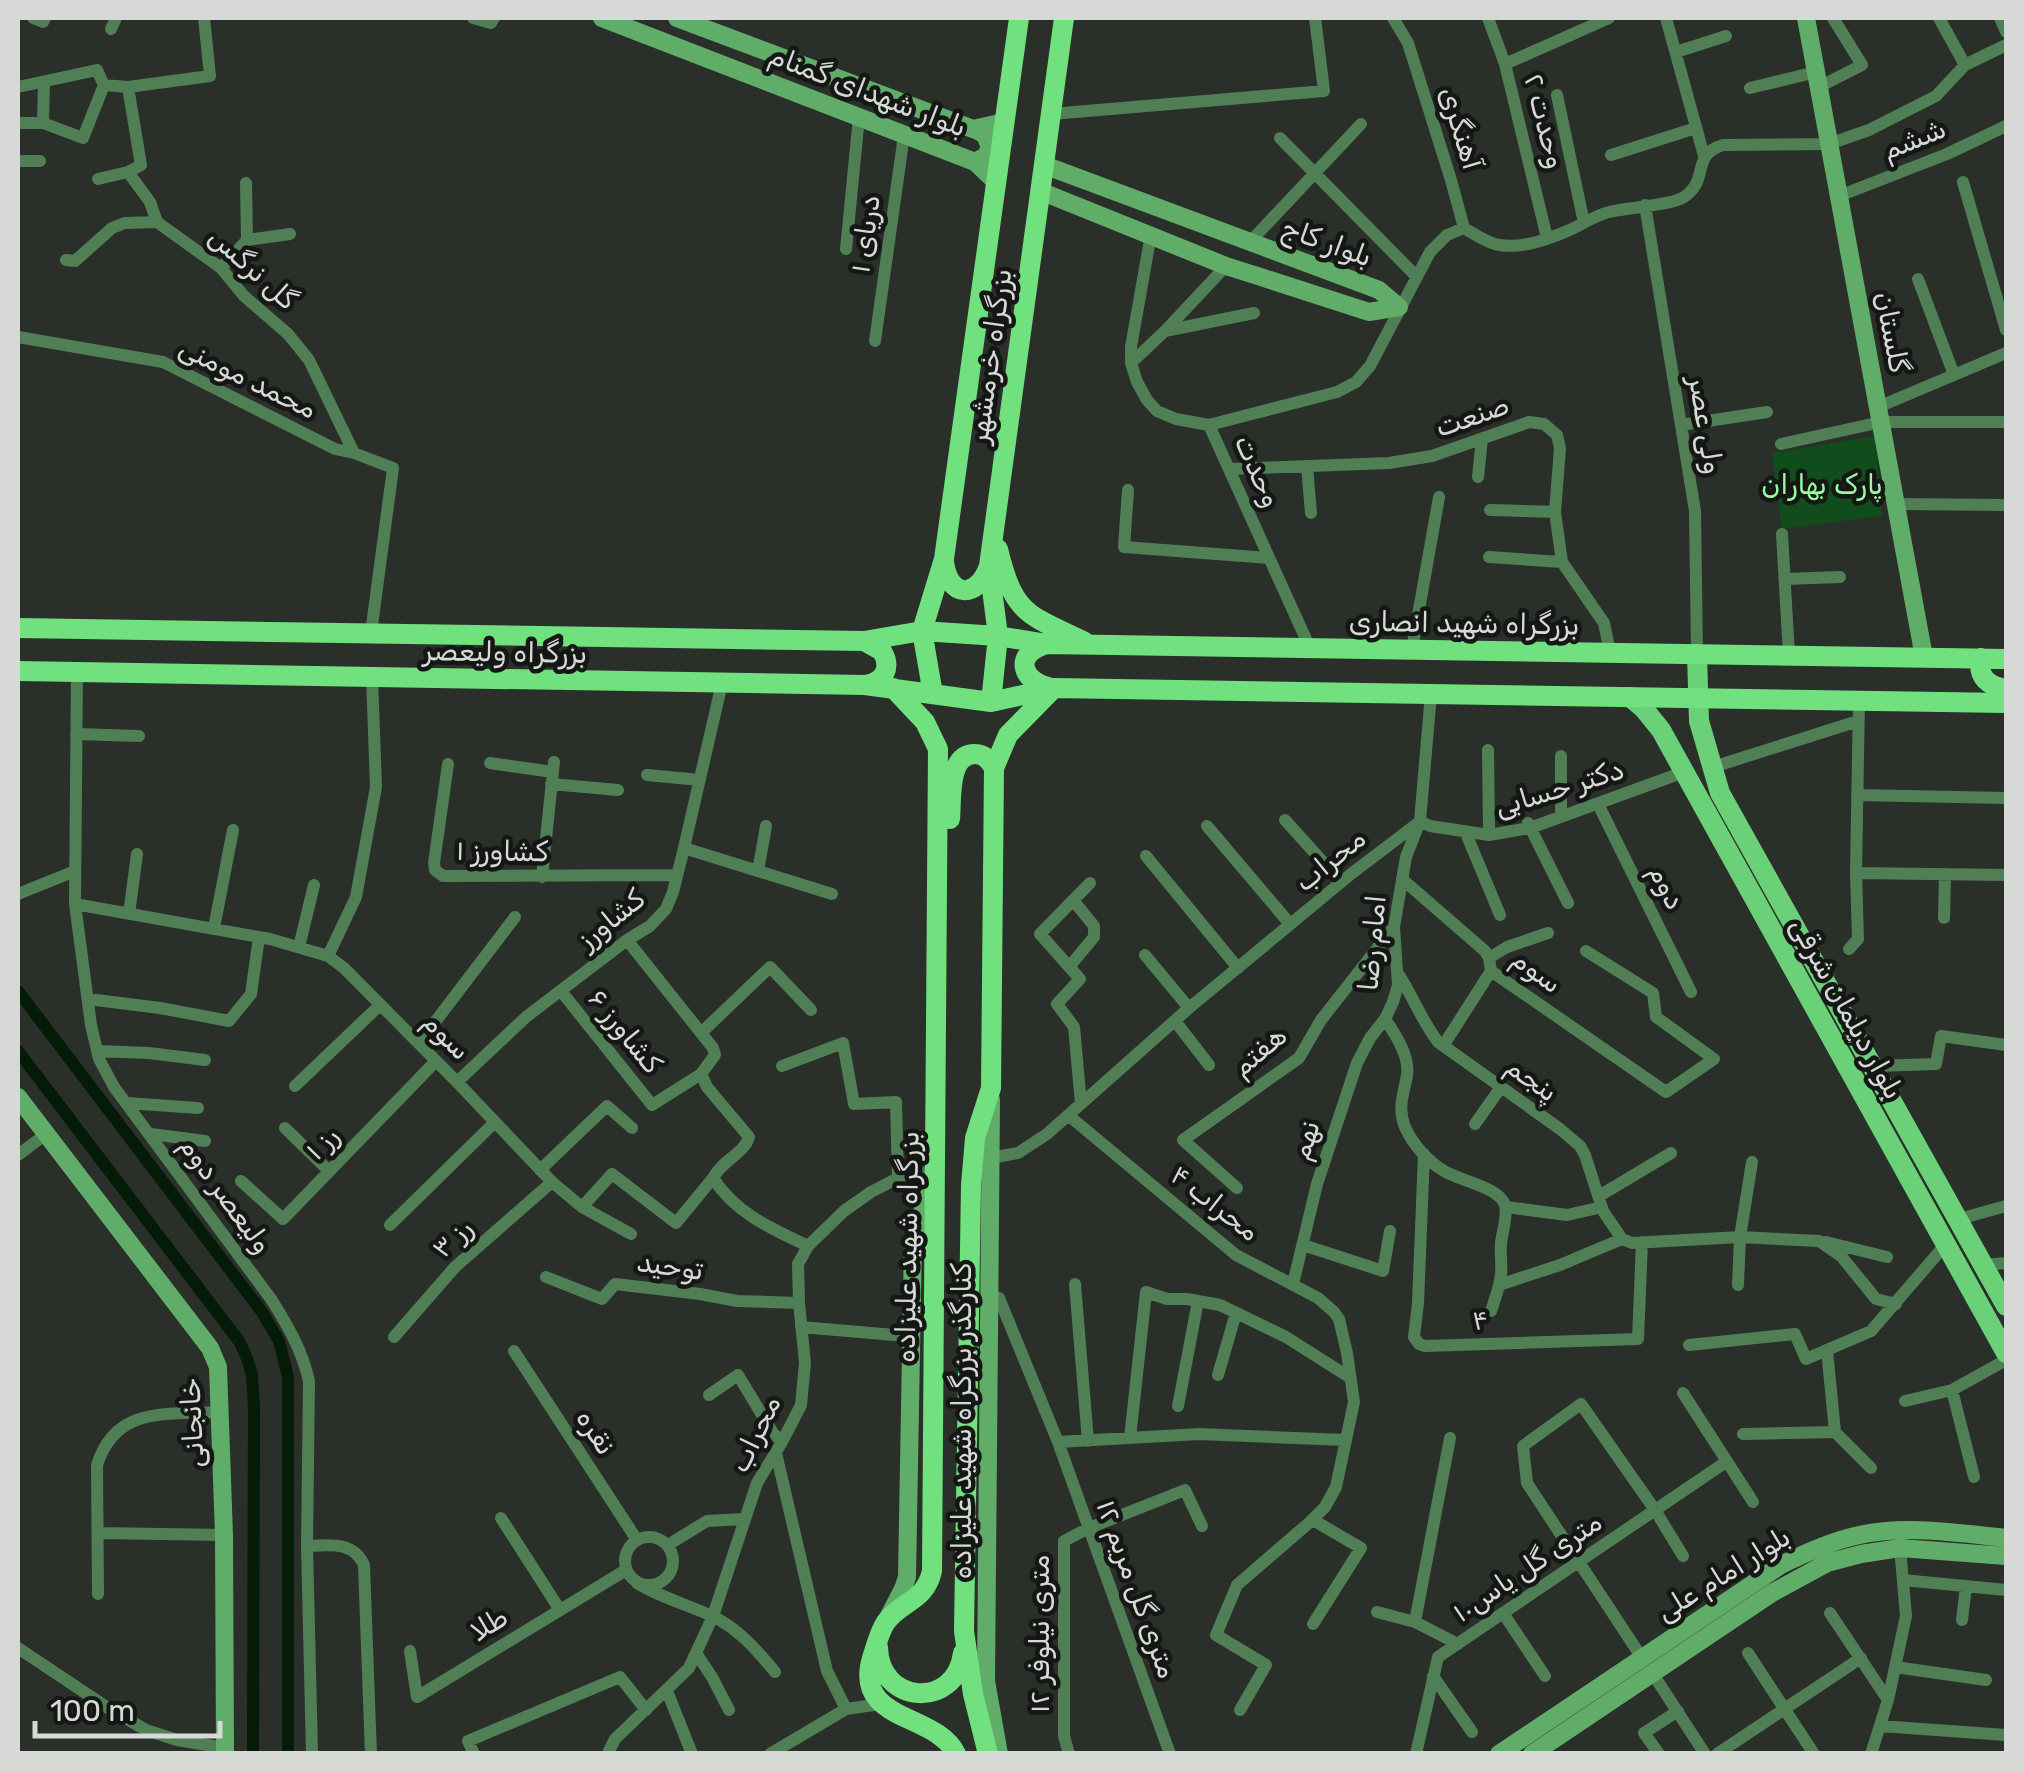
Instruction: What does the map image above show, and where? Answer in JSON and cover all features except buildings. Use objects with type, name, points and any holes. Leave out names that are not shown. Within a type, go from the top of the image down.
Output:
[{"type":"highway","name":"بزرگراه خرمشهر","points":[[933,694],[922,632],[944,559],[1019,18]]},
{"type":"highway","name":"بزرگراه خرمشهر","points":[[991,702],[998,636],[990,566],[1064,18]]},
{"type":"highway","points":[[994,532],[1006,582],[1018,602],[1041,621],[1092,644]]},
{"type":"highway","points":[[944,559],[949,581],[964,590],[980,584],[990,566]]},
{"type":"highway","name":"بزرگراه ولیعصر","points":[[18,628],[864,641],[922,632]]},
{"type":"highway","name":"بزرگراه شهید انصاری","points":[[922,632],[998,636],[1047,644],[2006,659]]},
{"type":"highway","points":[[864,641],[882,651],[887,664],[880,680],[865,685]]},
{"type":"highway","points":[[1047,644],[1029,653],[1026,670],[1033,682],[1054,688]]},
{"type":"highway","points":[[1982,658],[1980,668],[1986,681],[2006,689]]},
{"type":"highway","name":"بزرگراه ولیعصر","points":[[18,671],[865,685],[991,702]]},
{"type":"highway","name":"بزرگراه شهید علیزاده","points":[[881,1633],[894,1614],[920,1595],[932,1571],[938,749],[925,722],[893,688]]},
{"type":"highway","points":[[881,1633],[879,1660],[889,1679],[906,1691],[927,1693],[947,1685],[958,1671],[964,1630],[971,1176],[978,1124],[991,1088],[994,768],[1008,734],[1054,688]]},
{"type":"highway","points":[[991,702],[1054,688],[1698,698],[1859,711],[2006,704]]},
{"type":"highway","points":[[938,868],[948,846],[958,763],[969,755],[980,755],[994,768]]},
{"type":"highway","points":[[964,1630],[973,1694],[988,1754]]},
{"type":"highway","points":[[881,1633],[870,1663],[874,1694],[892,1712],[938,1732],[956,1754]]},
{"type":"main road","name":"بلوار شهدای گمنام","points":[[602,18],[975,162],[996,182]]},
{"type":"main road","name":"بلوار شهدای گمنام","points":[[677,18],[976,130],[1004,122]]},
{"type":"main road","name":"گلستان","points":[[1807,18],[1924,657]]},
{"type":"main road","points":[[975,162],[986,156],[990,147],[985,135],[976,130]]},
{"type":"main road","name":"بلوار کاج","points":[[1044,165],[1379,290],[1399,306]]},
{"type":"main road","points":[[1072,204],[1068,196],[1070,186],[1083,181]]},
{"type":"main road","name":"بلوار کاج","points":[[1040,192],[1226,266],[1369,312],[1399,306]]},
{"type":"main road","name":"بلوار دیلمان شرقی","points":[[1698,654],[1698,721],[1720,793],[2006,1306]]},
{"type":"main road","name":"بلوار دیلمان شرقی","points":[[1630,697],[1661,730],[2006,1356]]},
{"type":"main road","points":[[1661,730],[1660,708],[1668,702],[1678,704],[1720,793]]},
{"type":"main road","name":"کنارگذر بزرگراه شهید علیزاده","points":[[991,1088],[986,1681],[998,1754]]},
{"type":"main road","name":"خانجانی","points":[[18,1099],[210,1348],[218,1367],[225,1751]]},
{"type":"main road","points":[[1946,1244],[1959,1219]]},
{"type":"main road","name":"بلوار امام علی","points":[[1499,1754],[1781,1565],[1820,1547],[1886,1531],[2006,1538]]},
{"type":"main road","name":"بلوار امام علی","points":[[1532,1754],[1790,1582],[1828,1563],[1900,1548],[2006,1556]]},
{"type":"main road","points":[[1642,1658],[1653,1674]]},
{"type":"street","points":[[34,18],[43,22],[45,18]]},
{"type":"street","points":[[104,85],[128,87],[210,76],[204,18]]},
{"type":"street","points":[[473,18],[491,23],[494,18]]},
{"type":"street","points":[[1050,114],[1324,90],[1314,18]]},
{"type":"street","name":"آهنگری","points":[[1393,18],[1408,43],[1464,228]]},
{"type":"street","name":"وحدت ۲","points":[[1488,18],[1505,64],[1547,238]]},
{"type":"street","points":[[1505,64],[1610,18]]},
{"type":"street","points":[[1209,425],[1337,392],[1356,382],[1370,366],[1430,252],[1447,235],[1464,228],[1499,245],[1531,244],[1605,213],[1680,200],[1692,192],[1704,156],[1666,18]]},
{"type":"street","points":[[1750,88],[1817,80],[1862,65],[1832,18]]},
{"type":"street","points":[[1939,18],[1965,64]]},
{"type":"street","points":[[2000,18],[2006,32]]},
{"type":"street","points":[[1676,52],[1726,36]]},
{"type":"street","points":[[1704,156],[1724,145],[1829,144],[1869,130],[1936,96],[1965,64],[2006,44]]},
{"type":"street","points":[[18,86],[96,70],[104,85],[83,138],[43,123],[18,122]]},
{"type":"street","points":[[43,123],[44,82]]},
{"type":"street","points":[[98,179],[140,165],[128,87]]},
{"type":"street","points":[[1557,94],[1584,223]]},
{"type":"street","points":[[846,249],[859,117]]},
{"type":"street","points":[[1248,243],[1361,124]]},
{"type":"street","name":"ششم","points":[[1839,196],[2006,126]]},
{"type":"street","points":[[1611,155],[1696,128]]},
{"type":"street","name":"دریای ۱","points":[[875,341],[904,135]]},
{"type":"street","points":[[1280,138],[1416,276]]},
{"type":"street","points":[[18,161],[40,161]]},
{"type":"street","points":[[66,260],[75,261],[112,228],[124,223],[157,222],[150,202],[128,172]]},
{"type":"street","points":[[1963,182],[2006,330]]},
{"type":"street","points":[[246,183],[247,240]]},
{"type":"street","name":"ولی عصر","points":[[1645,206],[1695,511],[1698,654]]},
{"type":"street","name":"گل نرگس","points":[[157,222],[221,268],[244,296],[288,334],[308,360],[354,453]]},
{"type":"street","points":[[221,268],[247,240],[290,234]]},
{"type":"street","points":[[1131,363],[1152,234]]},
{"type":"street","points":[[1131,363],[1226,266]]},
{"type":"street","points":[[1918,279],[1954,376]]},
{"type":"street","points":[[1165,331],[1254,313]]},
{"type":"street","name":"محمد مومنی","points":[[18,337],[163,362],[335,449],[393,468],[371,634]]},
{"type":"street","points":[[1781,444],[1879,414],[2006,352]]},
{"type":"street","name":"وحدت","points":[[1131,363],[1137,382],[1157,412],[1209,425],[1310,648]]},
{"type":"street","points":[[1681,425],[1767,412]]},
{"type":"street","points":[[1879,414],[2006,422]]},
{"type":"street","name":"صنعت","points":[[1229,468],[1389,464],[1432,456],[1529,422],[1544,424],[1557,435],[1560,448],[1555,512],[1562,562],[1604,623],[1610,652]]},
{"type":"street","points":[[1478,477],[1482,439]]},
{"type":"street","points":[[1307,466],[1311,513]]},
{"type":"street","points":[[1128,490],[1124,547],[1270,558]]},
{"type":"street","points":[[1412,650],[1438,497]]},
{"type":"street","points":[[1896,504],[2006,505]]},
{"type":"street","points":[[1490,510],[1555,512]]},
{"type":"street","points":[[1782,534],[1789,655]]},
{"type":"street","points":[[1490,556],[1562,562]]},
{"type":"street","points":[[1784,579],[1840,577]]},
{"type":"street","name":"ولیعصر دوم","points":[[77,672],[75,904],[98,1059],[114,1087],[271,1299],[304,1358],[308,1381],[312,1754]]},
{"type":"street","points":[[328,956],[356,897],[376,786],[372,677]]},
{"type":"street","name":"کشاورز","points":[[458,1082],[526,1017],[650,926],[666,909],[722,683]]},
{"type":"street","name":"امام رضا","points":[[1385,1019],[1398,985],[1394,927],[1406,857],[1420,822],[1431,694]]},
{"type":"street","points":[[1713,767],[1859,711],[1858,939],[1849,949]]},
{"type":"street","points":[[76,734],[138,736]]},
{"type":"street","points":[[1488,750],[1489,829]]},
{"type":"street","points":[[1560,811],[1561,756]]},
{"type":"street","points":[[490,763],[553,772],[618,790]]},
{"type":"street","name":"کشاورز ۱","points":[[448,764],[434,863],[443,876],[677,876]]},
{"type":"street","name":"دکتر حسابی","points":[[1420,822],[1432,820],[1489,829],[1529,826],[1560,811],[1683,769]]},
{"type":"street","name":"دکتر حسابی","points":[[1420,822],[1489,836],[1598,804],[1683,769]]},
{"type":"street","points":[[542,877],[553,772]]},
{"type":"street","points":[[647,775],[700,780]]},
{"type":"street","points":[[1857,795],[2006,798]]},
{"type":"street","name":"دوم","points":[[1598,804],[1691,992]]},
{"type":"street","points":[[1286,820],[1341,882]]},
{"type":"street","name":"محراب","points":[[991,1158],[1018,1153],[1046,1134],[1189,1008],[1420,822]]},
{"type":"street","points":[[758,871],[766,826]]},
{"type":"street","points":[[1207,826],[1290,924]]},
{"type":"street","points":[[1529,826],[1568,903]]},
{"type":"street","points":[[214,928],[233,830]]},
{"type":"street","points":[[1464,832],[1500,915]]},
{"type":"street","points":[[684,848],[832,894]]},
{"type":"street","points":[[129,914],[137,854]]},
{"type":"street","points":[[1146,856],[1238,968]]},
{"type":"street","points":[[18,894],[75,871]]},
{"type":"street","points":[[1856,873],[2006,875]]},
{"type":"street","points":[[1944,918],[1945,874]]},
{"type":"street","name":"سوم","points":[[1402,879],[1485,951],[1490,964],[1666,1092],[1714,1059],[1656,1018],[1652,993],[1586,951]]},
{"type":"street","points":[[1080,1104],[1074,1027],[1057,1004],[1080,979],[1040,934],[1090,883]]},
{"type":"street","points":[[298,946],[314,886]]},
{"type":"street","points":[[1069,967],[1094,938],[1094,926],[1073,900]]},
{"type":"street","name":"سوم","points":[[75,904],[259,937],[328,956],[458,1082],[552,1182],[582,1207],[630,1234]]},
{"type":"street","points":[[418,1043],[515,917]]},
{"type":"street","name":"هفتم","points":[[1237,1188],[1183,1140],[1299,1058],[1321,1020],[1394,927]]},
{"type":"street","points":[[1443,1046],[1490,964],[1507,947],[1548,933]]},
{"type":"street","points":[[88,1000],[229,1021],[250,994],[259,937]]},
{"type":"street","points":[[582,1207],[612,1174],[676,1223],[720,1166],[748,1144],[749,1137],[700,1074],[715,1055],[714,1048],[627,940]]},
{"type":"street","points":[[1145,955],[1189,1008]]},
{"type":"street","points":[[701,1032],[770,967],[811,1010]]},
{"type":"street","name":"پنجم","points":[[1397,971],[1424,1024],[1443,1046],[1580,1146],[1600,1202],[1622,1239]]},
{"type":"street","name":"کشاورز ۶","points":[[560,991],[652,1105],[700,1074]]},
{"type":"street","points":[[295,1086],[380,1004]]},
{"type":"street","points":[[1385,1019],[1406,1060],[1408,1073],[1400,1104],[1404,1126],[1424,1154],[1448,1173],[1486,1188],[1506,1207],[1500,1246],[1501,1278],[1491,1311]]},
{"type":"street","name":"نهم","points":[[1293,1284],[1317,1184],[1357,1063],[1385,1019]]},
{"type":"street","points":[[1174,1021],[1209,1065]]},
{"type":"street","points":[[1874,1066],[1936,1064],[1941,1036],[2006,1045]]},
{"type":"street","points":[[782,1066],[842,1043],[854,1104],[896,1102],[898,1178]]},
{"type":"street","points":[[97,1051],[205,1060]]},
{"type":"street","name":"رز ۱","points":[[241,1181],[284,1218],[436,1062]]},
{"type":"street","points":[[1475,1124],[1501,1087]]},
{"type":"street","points":[[127,1103],[198,1108]]},
{"type":"street","points":[[540,1170],[607,1106],[632,1128]]},
{"type":"street","name":"محراب ۴","points":[[1068,1115],[1236,1255],[1318,1298],[1334,1312],[1347,1353],[1349,1377]]},
{"type":"street","points":[[390,1225],[495,1122]]},
{"type":"street","points":[[285,1128],[329,1172]]},
{"type":"street","points":[[18,1155],[46,1134]]},
{"type":"street","points":[[151,1134],[205,1141]]},
{"type":"street","points":[[1506,1207],[1567,1214],[1600,1202],[1671,1153]]},
{"type":"street","name":"۴","points":[[1424,1154],[1414,1336],[1419,1344],[1638,1339],[1642,1242]]},
{"type":"street","points":[[1738,1285],[1740,1236],[1752,1162]]},
{"type":"street","points":[[713,1178],[722,1192],[764,1226],[808,1246],[844,1211],[871,1192],[898,1178],[936,1170]]},
{"type":"street","name":"رز ۳","points":[[394,1337],[455,1267],[552,1182]]},
{"type":"street","points":[[1959,1219],[2006,1206]]},
{"type":"street","points":[[1303,1245],[1384,1270],[1390,1231]]},
{"type":"street","points":[[1499,1286],[1622,1239],[1642,1242],[1740,1236],[1819,1240],[1887,1257]]},
{"type":"street","points":[[1819,1240],[1841,1256],[1876,1299],[1896,1304]]},
{"type":"street","points":[[1688,1346],[1795,1334],[1806,1359],[1870,1331],[1946,1244]]},
{"type":"street","name":"محراب","points":[[607,1753],[615,1740],[689,1668],[714,1616],[757,1483],[800,1405],[805,1363],[798,1264],[808,1246]]},
{"type":"street","points":[[1984,1266],[2006,1263]]},
{"type":"street","name":"توحید","points":[[546,1277],[602,1300],[615,1284],[737,1301],[799,1303]]},
{"type":"street","points":[[1076,1284],[1088,1441]]},
{"type":"street","points":[[1130,1438],[1146,1292],[1168,1299],[1220,1305],[1286,1337],[1349,1377],[1354,1402],[1336,1487],[1312,1520],[1236,1585],[1216,1635],[1266,1665],[1240,1710]]},
{"type":"street","name":"۱۲ متری گل مریم","points":[[990,1296],[999,1298],[1058,1442],[1170,1754]]},
{"type":"street","points":[[1178,1406],[1198,1301]]},
{"type":"street","points":[[1218,1375],[1236,1313]]},
{"type":"street","points":[[801,1327],[906,1336]]},
{"type":"street","points":[[1826,1350],[1835,1432],[1871,1468]]},
{"type":"street","name":"نقره","points":[[514,1352],[637,1540]]},
{"type":"street","points":[[1905,1402],[1952,1390],[2006,1356]]},
{"type":"street","points":[[709,1395],[738,1375],[774,1433],[827,1671],[846,1709]]},
{"type":"street","points":[[1952,1390],[1974,1477]]},
{"type":"street","points":[[1683,1393],[1753,1502]]},
{"type":"street","points":[[1642,1658],[1527,1483],[1523,1446],[1581,1404],[1683,1556]]},
{"type":"street","points":[[98,1594],[97,1465],[103,1445],[128,1422],[146,1416],[220,1412]]},
{"type":"street","points":[[1743,1434],[1835,1432]]},
{"type":"street","points":[[1058,1442],[1199,1434],[1345,1440]]},
{"type":"street","points":[[1415,1622],[1450,1438]]},
{"type":"street","name":"۱۰متری گل یاس","points":[[1416,1754],[1438,1657],[1726,1462]]},
{"type":"street","points":[[1088,1528],[1185,1490],[1202,1526]]},
{"type":"street","points":[[501,1518],[560,1610]]},
{"type":"street","points":[[668,1545],[707,1522],[744,1519]]},
{"type":"street","points":[[1312,1520],[1361,1548],[1313,1624]]},
{"type":"street","name":"۱۲ متری نیلوفر","points":[[1069,1754],[1064,1736],[1064,1542],[1088,1528]]},
{"type":"street","points":[[98,1533],[224,1535]]},
{"type":"street","points":[[638,1582],[654,1585],[672,1571],[674,1557],[668,1545],[653,1537],[637,1540],[627,1550],[626,1570],[638,1582],[654,1593],[714,1616],[746,1638],[776,1672]]},
{"type":"street","points":[[307,1546],[338,1544],[350,1548],[359,1554],[364,1565],[371,1754]]},
{"type":"street","points":[[1872,1754],[1906,1616],[1900,1548]]},
{"type":"street","name":"طلا","points":[[410,1651],[417,1697],[626,1570]]},
{"type":"street","points":[[1903,1580],[2006,1590]]},
{"type":"street","points":[[1962,1620],[1966,1586]]},
{"type":"street","points":[[1377,1612],[1415,1622],[1458,1644]]},
{"type":"street","points":[[1503,1613],[1546,1676]]},
{"type":"street","points":[[1830,1613],[1888,1700]]},
{"type":"street","points":[[18,1648],[146,1730],[225,1751]]},
{"type":"street","points":[[696,1653],[729,1710]]},
{"type":"street","points":[[1748,1653],[1814,1754]]},
{"type":"street","points":[[1717,1754],[1861,1658]]},
{"type":"street","points":[[1895,1666],[1986,1680]]},
{"type":"street","points":[[1653,1674],[1706,1754]]},
{"type":"street","points":[[1432,1676],[1472,1732]]},
{"type":"street","points":[[474,1754],[468,1741],[620,1677],[646,1710]]},
{"type":"street","points":[[667,1691],[692,1754]]},
{"type":"street","points":[[770,1754],[846,1709],[882,1704]]},
{"type":"street","points":[[1659,1754],[1644,1733],[1678,1710]]},
{"type":"street","points":[[1880,1726],[2006,1735]]},
{"type":"green space","name":"پارک بهاران","points":[[1875,436],[1882,516],[1782,529],[1772,453]]},
{"type":"waterway","points":[[18,991],[262,1312],[279,1341],[288,1377],[288,1754]]},
{"type":"waterway","points":[[18,1051],[239,1341],[247,1358],[254,1408],[253,1754]]}]
